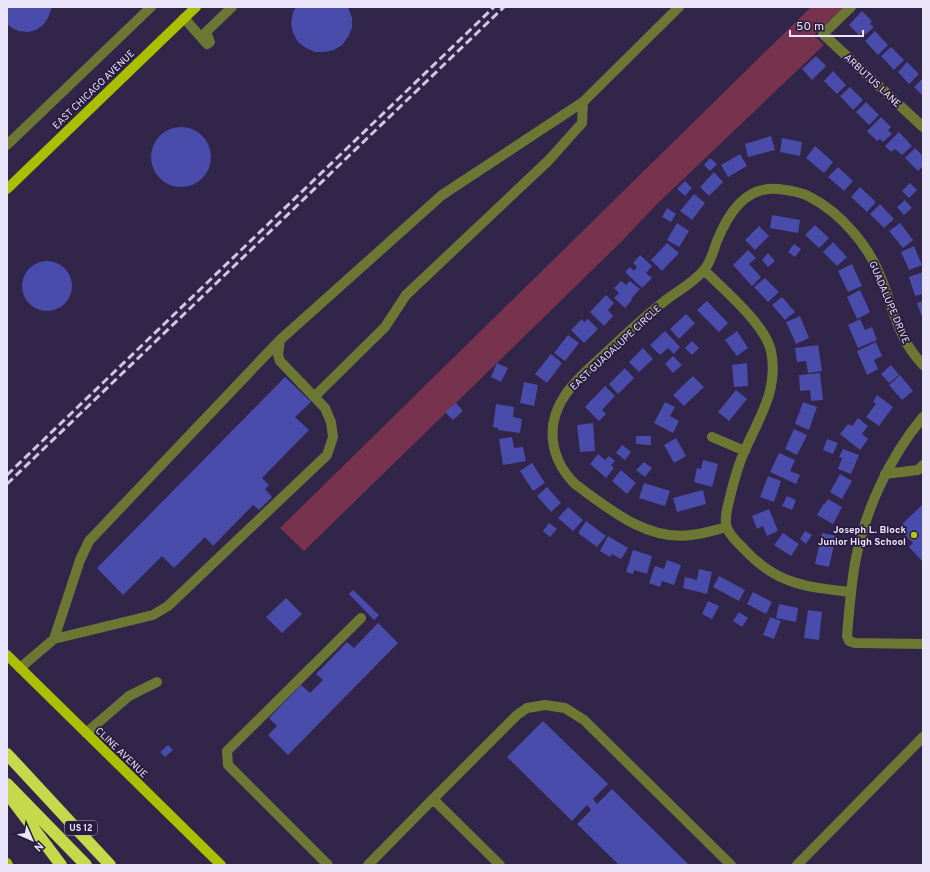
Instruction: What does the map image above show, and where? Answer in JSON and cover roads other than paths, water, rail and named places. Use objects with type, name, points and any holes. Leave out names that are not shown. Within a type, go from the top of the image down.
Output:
[{"type":"highway","name":"US 12","points":[[7,754],[42,792],[120,865]]},
{"type":"highway","points":[[7,784],[86,865]]},
{"type":"highway","points":[[42,792],[110,865]]},
{"type":"highway","points":[[7,793],[61,865]]},
{"type":"main road","name":"EAST CHICAGO AVENUE","points":[[7,189],[196,7]]},
{"type":"main road","name":"CLINE AVENUE","points":[[7,655],[221,865]]},
{"type":"street","points":[[7,146],[151,7]]},
{"type":"street","points":[[184,18],[208,44],[210,42],[206,32],[232,7]]},
{"type":"street","points":[[54,639],[80,560],[89,541],[280,340],[442,196],[583,102],[679,7]]},
{"type":"street","name":"ARBUTUS LANE","points":[[851,7],[823,34],[923,127]]},
{"type":"street","points":[[314,397],[385,327],[406,295],[549,160],[582,123],[583,102]]},
{"type":"street","name":"GUADALUPE DRIVE","points":[[704,270],[708,265],[728,218],[735,208],[747,196],[755,192],[777,189],[809,196],[835,215],[849,228],[862,245],[881,277],[902,336],[910,350],[923,365]]},
{"type":"street","points":[[704,270],[761,330],[771,350],[772,359],[772,383],[769,397],[735,475],[726,520],[727,527],[749,555],[769,571],[782,578],[809,587],[850,592]]},
{"type":"street","name":"EAST GUADALUPE CIRCLE","points":[[704,270],[690,283],[673,294],[642,320],[572,385],[563,396],[555,411],[552,435],[556,456],[568,477],[580,488],[624,518],[646,529],[677,536],[690,536],[727,527]]},
{"type":"street","points":[[20,668],[54,639],[153,615],[168,606],[327,455],[333,437],[331,422],[325,408],[280,361],[278,355],[280,340]]},
{"type":"street","points":[[923,417],[902,445],[885,474],[866,522],[850,592],[847,636],[849,641],[854,643],[923,644]]},
{"type":"street","points":[[712,437],[745,451]]},
{"type":"street","points":[[885,474],[918,470],[923,465]]},
{"type":"street","points":[[328,865],[228,766],[227,751],[361,618]]},
{"type":"street","points":[[86,733],[128,696],[157,682]]},
{"type":"street","points":[[368,865],[517,715],[527,708],[545,705],[565,708],[584,720],[731,865]]},
{"type":"street","points":[[797,865],[923,737]]},
{"type":"street","points":[[433,799],[500,865]]},
{"type":"railway","points":[[7,475],[494,7]]},
{"type":"railway","points":[[7,484],[504,7]]},
{"type":"place","name":"Joseph L. Block Junior High School","points":[[914,535]]}]
